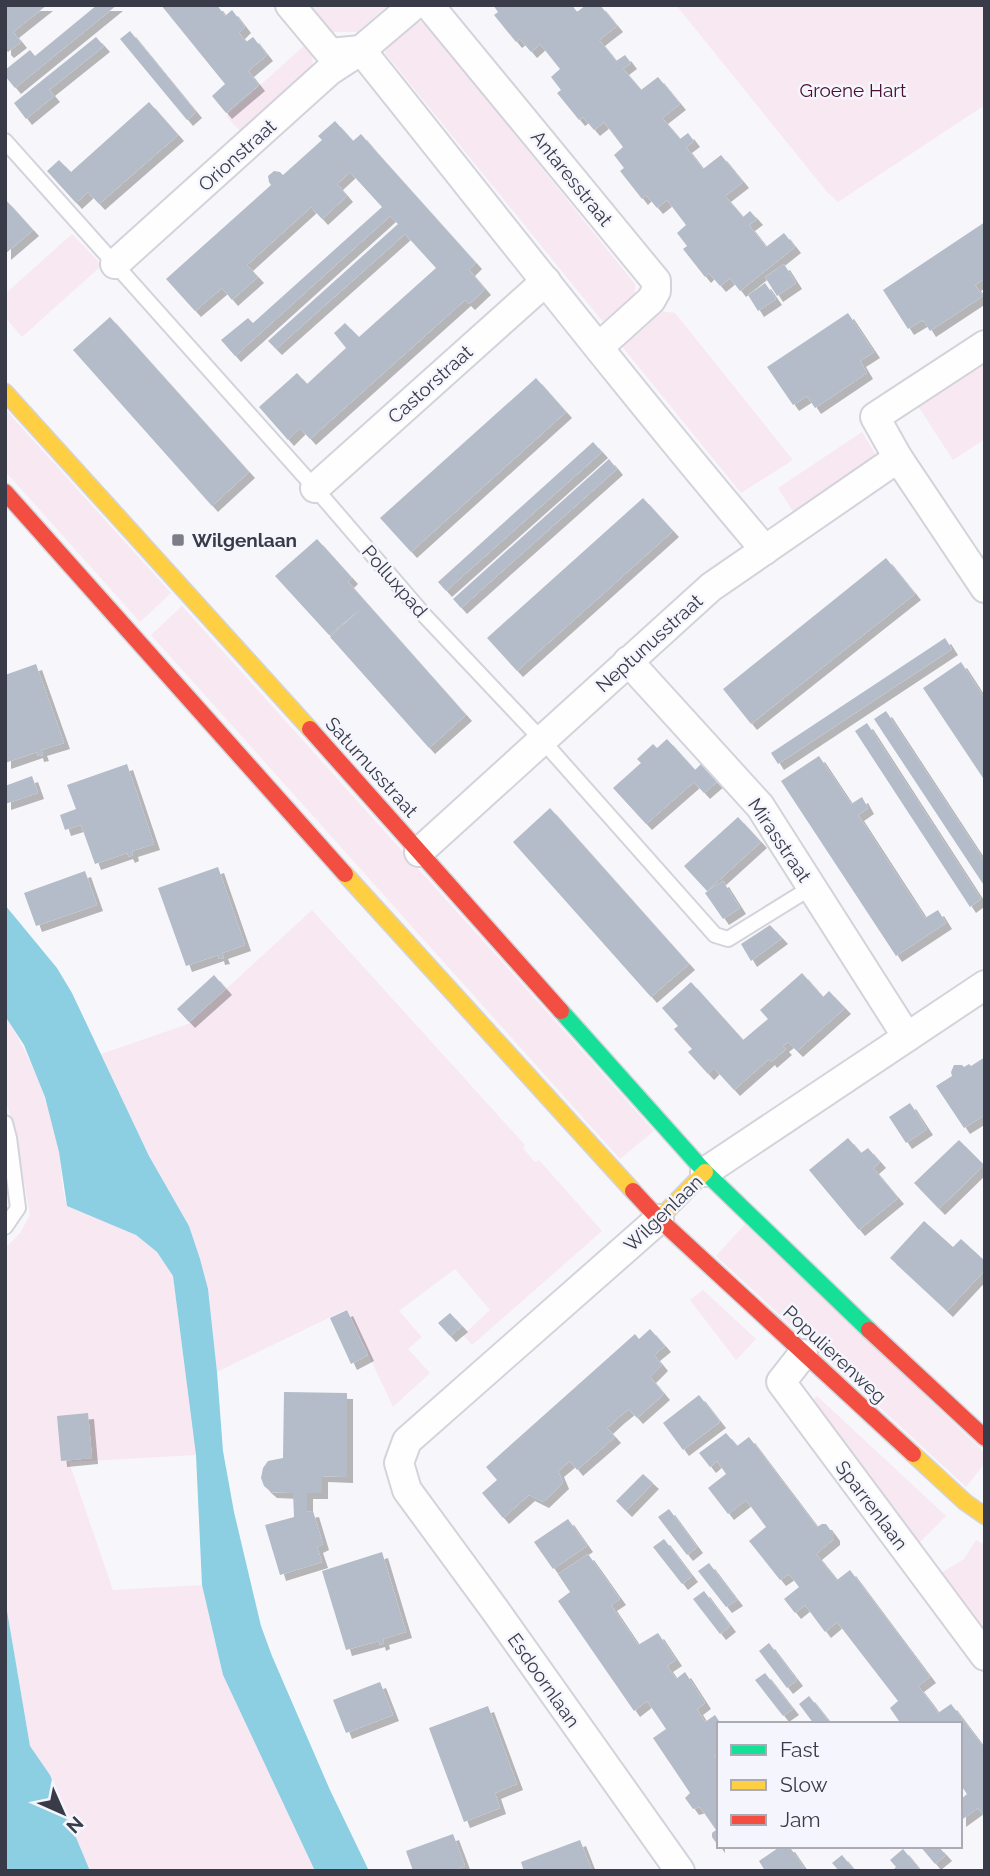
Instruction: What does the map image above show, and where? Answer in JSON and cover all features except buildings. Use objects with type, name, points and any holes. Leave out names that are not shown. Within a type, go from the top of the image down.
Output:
[{"type":"street","points":[[290,5],[330,53],[361,50],[414,5]]},
{"type":"street","name":"Antaresstraat","points":[[429,5],[656,281],[656,291],[651,300],[599,347]]},
{"type":"street","points":[[361,50],[648,411],[765,550]]},
{"type":"street","name":"Orionstraat","points":[[115,264],[329,71],[361,50]]},
{"type":"street","name":"Castorstraat","points":[[315,488],[546,281]]},
{"type":"street","points":[[985,345],[875,417],[898,458],[985,588]]},
{"type":"street","name":"Saturnusstraat","points":[[5,392],[234,643],[705,1172]]},
{"type":"street","name":"Neptunusstraat","points":[[419,852],[711,587],[898,458]]},
{"type":"street","points":[[5,492],[390,924],[659,1219]]},
{"type":"street","name":"Mirasstraat","points":[[628,661],[760,806],[907,1037]]},
{"type":"street","name":"Wilgenlaan","points":[[407,1490],[399,1463],[407,1441],[659,1219],[705,1172],[985,985]]},
{"type":"street","points":[[705,1172],[985,1438]]},
{"type":"street","name":"Populierenweg","points":[[659,1219],[965,1502],[985,1516]]},
{"type":"street","name":"Sparrenlaan","points":[[803,1354],[781,1381],[985,1656]]},
{"type":"street","name":"Esdoornlaan","points":[[407,1490],[680,1871]]},
{"type":"lane","name":"Polluxpad","points":[[5,141],[315,488],[425,616],[542,740],[715,935],[729,939],[812,887]]},
{"type":"lane","points":[[5,1123],[18,1208],[5,1227]]},
{"type":"green space","points":[[310,5],[389,5],[357,32],[332,32]]},
{"type":"green space","name":"Groene Hart","points":[[676,5],[985,5],[985,105],[838,202],[827,192]]},
{"type":"green space","points":[[410,21],[424,22],[635,284],[635,297],[603,322],[385,53],[386,41]]},
{"type":"green space","points":[[306,44],[312,57],[311,72],[244,135],[226,116]]},
{"type":"green space","points":[[72,234],[102,265],[22,337],[5,317],[5,294]]},
{"type":"green space","points":[[660,311],[675,313],[793,460],[741,493],[620,344]]},
{"type":"green space","points":[[985,363],[985,439],[953,460],[918,406]]},
{"type":"green space","points":[[5,409],[171,593],[140,622],[5,471]]},
{"type":"green space","points":[[862,432],[878,458],[794,513],[778,488]]},
{"type":"green space","points":[[182,606],[654,1131],[620,1159],[151,635]]},
{"type":"green space","points":[[312,910],[525,1145],[523,1148],[535,1162],[539,1160],[602,1231],[472,1345],[463,1335],[490,1310],[455,1269],[399,1311],[422,1337],[408,1349],[430,1373],[393,1407],[347,1309],[217,1372],[208,1289],[189,1226],[149,1156],[101,1054],[188,1024]]},
{"type":"green space","points":[[5,1016],[24,1048],[45,1099],[59,1152],[67,1206],[136,1235],[157,1252],[173,1276],[196,1455],[69,1462],[113,1590],[202,1585],[223,1675],[315,1871],[90,1871],[50,1775],[30,1746],[5,1599],[5,1248],[20,1233],[30,1215],[16,1136],[5,1097]]},
{"type":"green space","points":[[745,1224],[985,1453],[985,1463],[966,1487],[716,1256]]},
{"type":"green space","points":[[703,1290],[756,1339],[736,1360],[690,1300]]},
{"type":"green space","points":[[817,1396],[946,1516],[919,1543],[814,1405]]},
{"type":"green space","points":[[976,1540],[985,1545],[985,1631],[941,1573],[964,1559]]},
{"type":"water","points":[[5,905],[57,968],[72,993],[149,1156],[189,1226],[208,1289],[223,1451],[234,1512],[261,1626],[330,1790],[369,1871],[315,1871],[223,1675],[202,1585],[196,1455],[173,1276],[157,1252],[136,1235],[67,1206],[59,1152],[45,1097],[24,1045],[5,1016]]},
{"type":"water","points":[[5,1599],[30,1746],[50,1775],[90,1871],[5,1871]]},
{"type":"traffic: fast","points":[[561,1011],[705,1172],[869,1330]]},
{"type":"traffic: slow","points":[[5,392],[310,729]]},
{"type":"traffic: slow","points":[[345,874],[633,1191]]},
{"type":"traffic: slow","points":[[659,1219],[705,1172]]},
{"type":"traffic: slow","points":[[913,1454],[965,1502],[985,1516]]},
{"type":"traffic: jam","points":[[5,492],[345,874]]},
{"type":"traffic: jam","points":[[310,729],[561,1011]]},
{"type":"traffic: jam","points":[[633,1191],[659,1219],[913,1454]]},
{"type":"traffic: jam","points":[[869,1330],[985,1438]]},
{"type":"place","name":"Wilgenlaan","points":[[178,540]]}]
